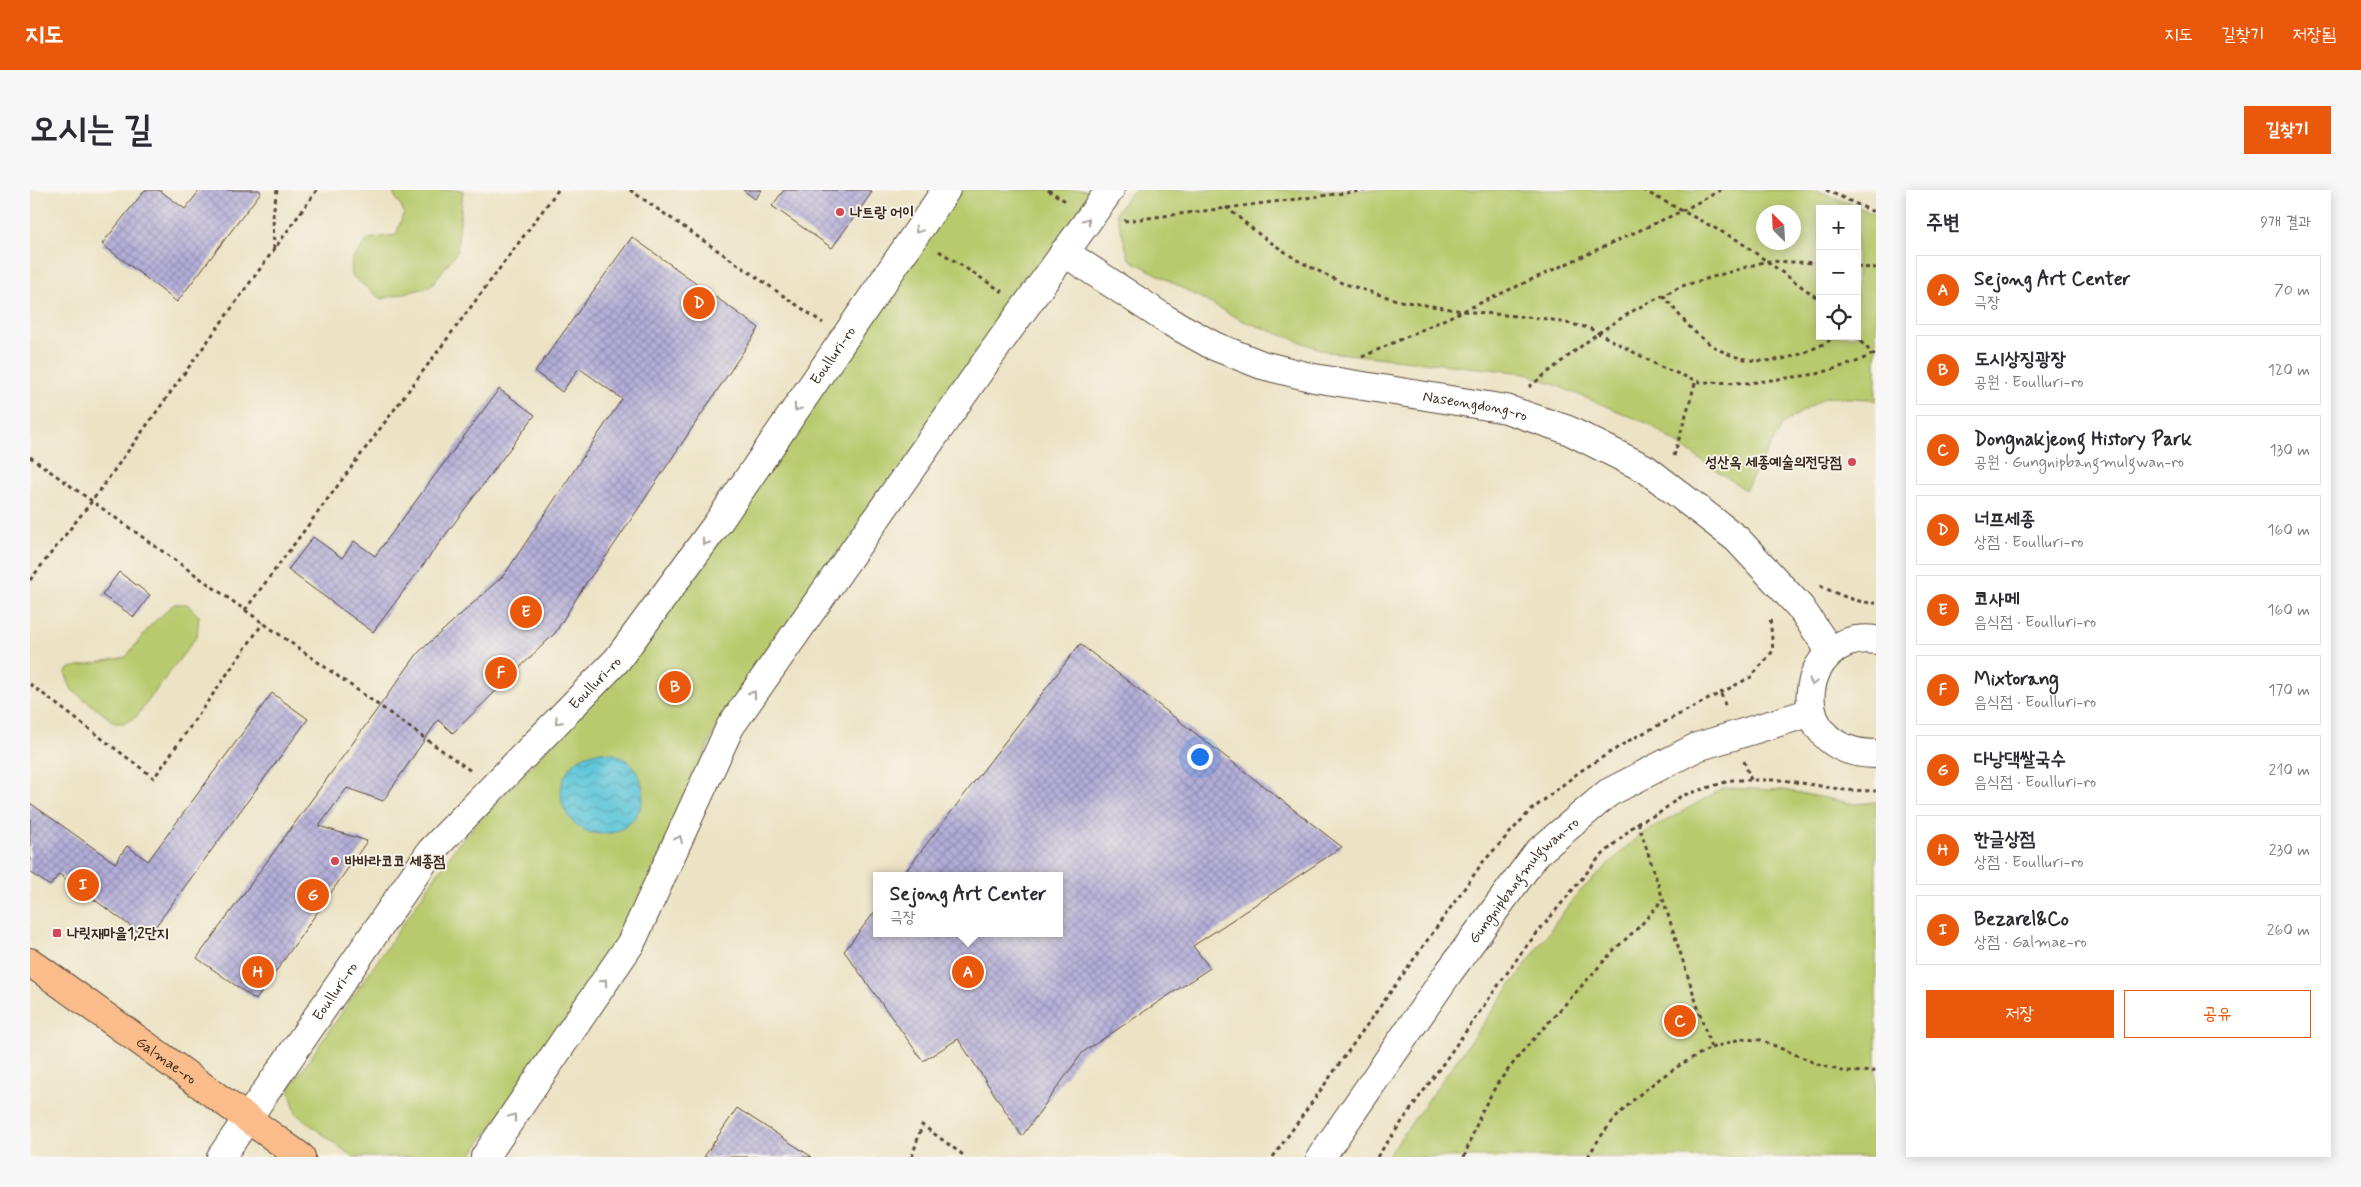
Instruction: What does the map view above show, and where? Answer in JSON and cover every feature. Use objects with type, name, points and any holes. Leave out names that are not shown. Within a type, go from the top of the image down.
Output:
[{"type":"main road","name":"Galmae-ro","points":[[30,962],[248,1117],[301,1157]]},
{"type":"street","name":"Eoulluri-ro","points":[[221,1157],[431,851],[617,660],[717,524],[946,190]]},
{"type":"street","points":[[486,1157],[631,943],[730,727],[1064,252],[1110,190]]},
{"type":"street","name":"Naseongdong-ro","points":[[1064,252],[1167,320],[1214,346],[1262,365],[1314,378],[1506,409],[1568,430],[1637,465],[1737,539],[1800,607],[1831,652]]},
{"type":"street","points":[[1876,640],[1867,638],[1848,642],[1831,652],[1819,666],[1811,684],[1810,703],[1815,721],[1826,737],[1841,748],[1859,754],[1876,754]]},
{"type":"street","name":"Gungnipbangmulgwan-ro","points":[[1321,1157],[1449,972],[1537,853],[1608,793],[1697,747],[1812,712]]},
{"type":"path","points":[[274,250],[273,214],[277,190]]},
{"type":"path","points":[[30,580],[92,501],[317,190]]},
{"type":"path","points":[[245,610],[558,190]]},
{"type":"path","points":[[630,190],[825,324]]},
{"type":"path","points":[[1118,221],[1368,190]]},
{"type":"path","points":[[1643,190],[1739,241],[1816,297]]},
{"type":"path","points":[[1360,358],[1682,211],[1721,190]]},
{"type":"path","points":[[1826,190],[1876,213]]},
{"type":"path","points":[[1226,207],[1260,235],[1297,260],[1342,284],[1400,301],[1463,311],[1548,319],[1589,328],[1663,368],[1696,380],[1749,383],[1817,374],[1856,362],[1873,354]]},
{"type":"path","points":[[938,250],[1009,296]]},
{"type":"path","points":[[1525,391],[1598,333],[1636,309],[1682,286],[1767,262],[1816,263]]},
{"type":"path","points":[[1861,267],[1876,268]]},
{"type":"path","points":[[1663,296],[1700,337],[1725,354],[1754,361],[1786,360],[1821,346],[1831,340]]},
{"type":"path","points":[[1859,340],[1876,358]]},
{"type":"path","points":[[1674,457],[1696,380]]},
{"type":"path","points":[[30,457],[479,776]]},
{"type":"path","points":[[1819,585],[1842,596],[1866,603],[1876,603]]},
{"type":"path","points":[[30,684],[154,778],[263,623]]},
{"type":"path","points":[[1377,1157],[1524,949],[1598,859],[1638,822],[1658,814],[1681,796],[1732,780],[1784,780],[1844,790],[1876,791]]},
{"type":"path","points":[[1638,822],[1711,1048]]},
{"type":"path","points":[[1464,1157],[1482,1111],[1507,1071],[1614,950],[1640,926],[1663,899]]},
{"type":"path","points":[[1588,1157],[1596,1141],[1636,1096],[1684,1062],[1711,1048],[1740,1039],[1761,1040],[1780,1046],[1820,1065],[1846,1072],[1876,1071]]},
{"type":"path","points":[[912,1157],[922,1125],[966,1157]]},
{"type":"green space","points":[[391,190],[463,190],[457,252],[430,287],[381,299],[351,275],[352,259],[368,239],[396,235],[404,212]]},
{"type":"green space","points":[[954,190],[1099,190],[715,730],[627,929],[470,1157],[353,1157],[296,1114],[289,1089],[458,844],[645,645]]},
{"type":"green space","points":[[1134,190],[1817,190],[1852,205],[1816,205],[1816,340],[1861,340],[1861,209],[1876,215],[1876,401],[1870,399],[1826,397],[1784,423],[1745,490],[1649,424],[1526,373],[1328,352],[1241,320],[1129,259],[1116,212]]},
{"type":"green space","points":[[174,604],[187,604],[199,616],[197,636],[136,717],[125,723],[115,723],[72,690],[65,673],[69,668],[126,657],[151,625]]},
{"type":"green space","points":[[1724,788],[1784,790],[1855,804],[1876,802],[1876,1157],[1387,1157],[1575,896],[1637,837]]},
{"type":"water","points":[[602,752],[618,755],[631,764],[640,777],[643,793],[640,809],[631,822],[618,831],[602,834],[586,831],[573,822],[564,809],[561,793],[564,777],[573,764],[586,755]]},
{"type":"building","points":[[145,190],[159,190],[185,209],[200,190],[259,190],[261,192],[177,302],[102,244]]},
{"type":"building","points":[[743,190],[762,190],[755,199]]},
{"type":"building","points":[[784,190],[869,190],[872,192],[832,248],[772,206]]},
{"type":"building","points":[[632,237],[759,328],[610,551],[586,583],[555,633],[453,733],[438,720],[383,801],[347,788],[319,826],[367,841],[256,1000],[197,958],[418,653],[504,575],[622,399],[579,368],[562,392],[535,372]]},
{"type":"building","points":[[499,389],[535,415],[373,632],[288,570],[313,537],[342,558],[354,541],[375,556]]},
{"type":"building","points":[[119,572],[150,595],[134,617],[102,595]]},
{"type":"building","points":[[1080,644],[1342,847],[1193,946],[1210,968],[1083,1052],[1022,1136],[958,1039],[923,1061],[844,951],[873,914],[873,937],[1063,937],[1063,872],[905,872]]},
{"type":"building","points":[[272,693],[308,719],[147,938],[59,874],[50,886],[30,872],[30,803],[115,863],[127,846],[148,861]]},
{"type":"building","points":[[737,1108],[812,1157],[704,1157]]},
{"type":"place","name":"나트랑 어이","points":[[840,212]]},
{"type":"place","name":"너프세종","points":[[699,303]]},
{"type":"place","name":"성산옥 세종예술의전당점","points":[[1852,462]]},
{"type":"place","name":"코사메","points":[[526,612]]},
{"type":"place","name":"Mixtorang","points":[[501,673]]},
{"type":"place","name":"도시상징광장","points":[[675,687]]},
{"type":"place","name":"바바라코코 세종점","points":[[335,861]]},
{"type":"place","name":"Bezarel&Co","points":[[83,885]]},
{"type":"place","name":"다낭댁쌀국수","points":[[313,895]]},
{"type":"place","name":"나릿재마을1,2단지","points":[[57,933]]},
{"type":"place","name":"한글상점","points":[[258,972]]},
{"type":"place","name":"Sejong Art Center","points":[[968,972]]},
{"type":"place","name":"Dongnakjeong History Park","points":[[1680,1021]]}]
